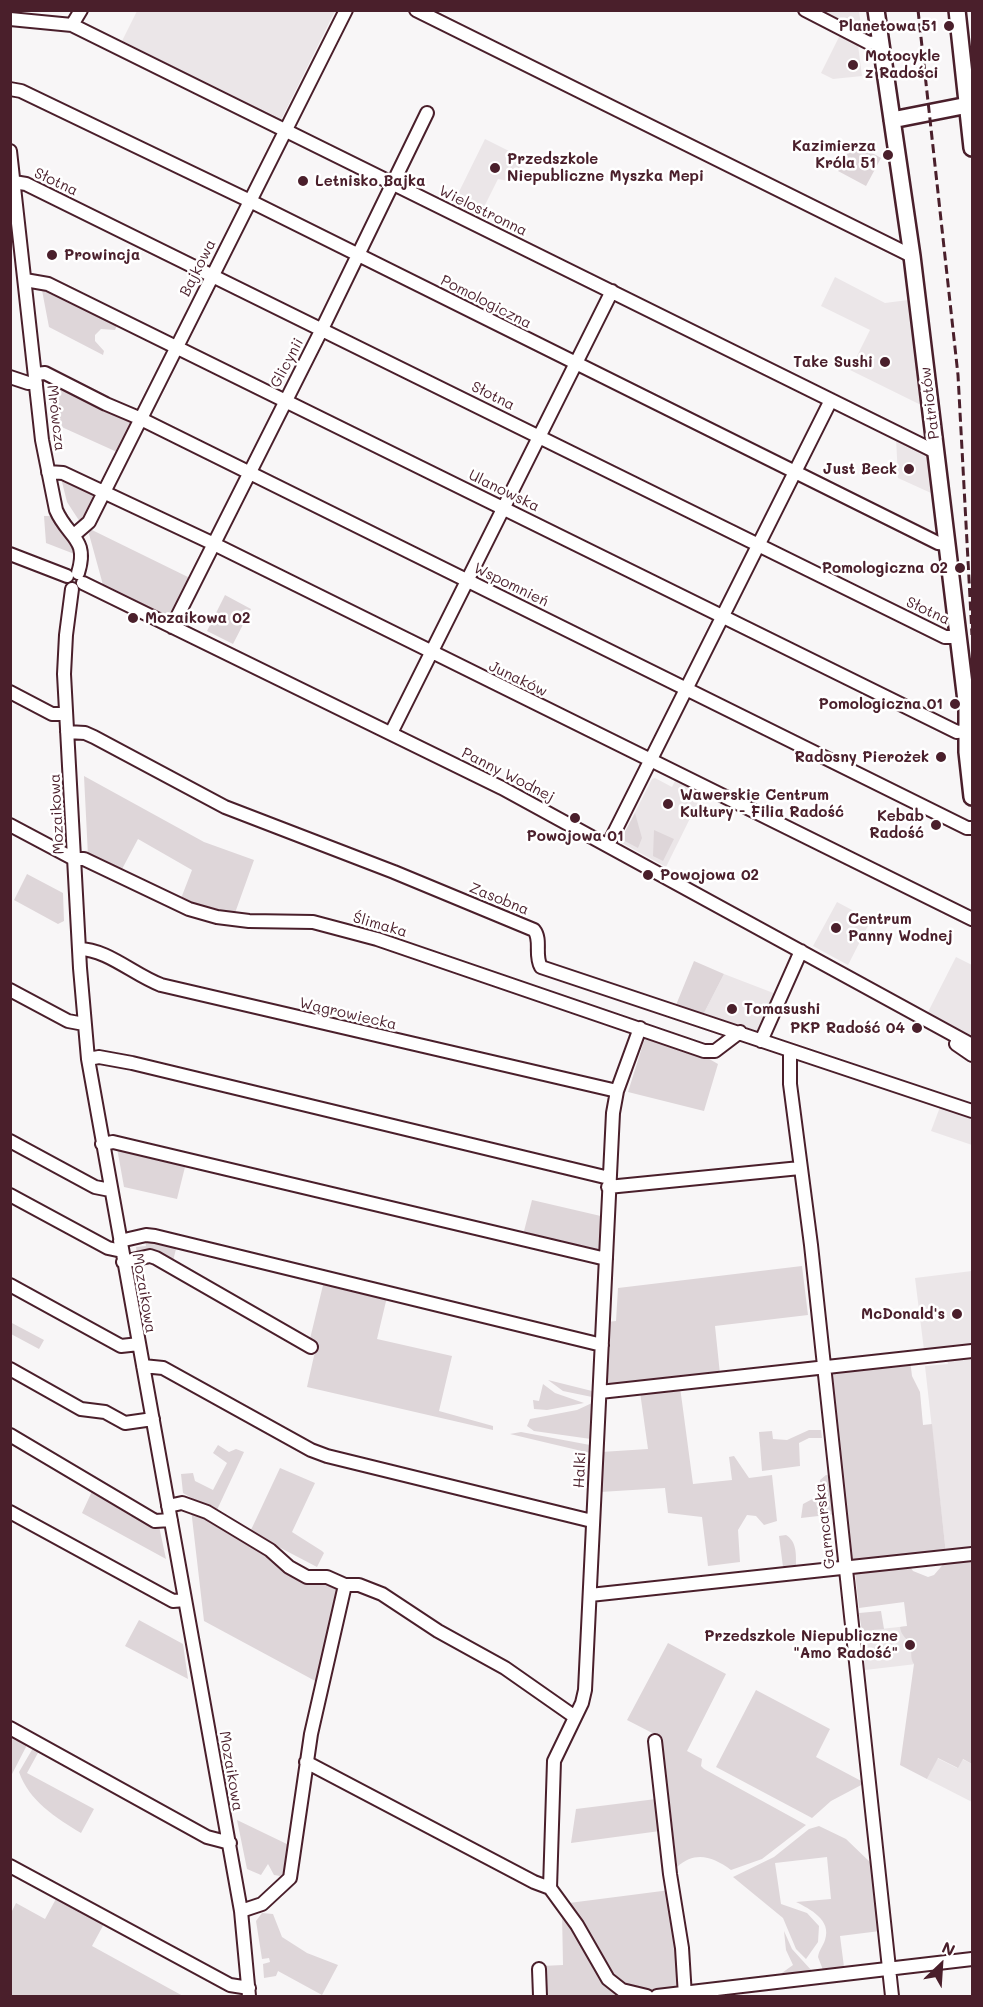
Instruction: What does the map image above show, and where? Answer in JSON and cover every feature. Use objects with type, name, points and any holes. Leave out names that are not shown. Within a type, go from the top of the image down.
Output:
[{"type":"main road","name":"Patriotów","points":[[876,10],[912,256],[936,452],[967,731],[972,797]]},
{"type":"main road","points":[[957,10],[972,148]]},
{"type":"main road","points":[[892,120],[968,105]]},
{"type":"street","points":[[72,25],[81,10]]},
{"type":"street","name":"Bajkowa","points":[[74,535],[89,522],[139,417],[345,10]]},
{"type":"street","points":[[416,10],[912,256]]},
{"type":"street","points":[[805,10],[869,43],[880,42]]},
{"type":"street","name":"Wielostronna","points":[[10,19],[72,25],[936,452]]},
{"type":"street","name":"Pomologiczna","points":[[10,89],[21,91],[248,200],[938,543],[947,544]]},
{"type":"street","name":"Glicynii","points":[[172,627],[359,255],[427,113]]},
{"type":"street","name":"Mrówcza","points":[[10,151],[14,182],[15,235],[25,280],[35,379],[48,472],[56,510],[61,521],[74,535],[82,553],[75,580]]},
{"type":"street","name":"Słotna","points":[[14,182],[26,184],[945,637],[957,637]]},
{"type":"street","name":"Ulanowska","points":[[25,280],[41,281],[285,399],[957,732],[967,731]]},
{"type":"street","points":[[391,734],[612,291]]},
{"type":"street","name":"Wspomnień","points":[[10,377],[28,383],[45,373],[106,404],[139,417],[972,828]]},
{"type":"street","points":[[608,845],[648,760],[831,400]]},
{"type":"street","name":"Junaków","points":[[48,472],[63,473],[214,544],[972,919]]},
{"type":"street","name":"Panny Wodnej","points":[[10,554],[75,580],[502,788],[972,1045]]},
{"type":"street","name":"Mozaikowa","points":[[75,580],[66,635],[66,714],[79,950],[88,1059],[230,1844],[241,1911],[249,1992]]},
{"type":"street","points":[[10,692],[52,714],[66,714]]},
{"type":"street","name":"Zasobna","points":[[67,732],[85,733],[94,737],[225,807],[394,872],[534,930],[538,935],[538,962],[541,967],[972,1111]]},
{"type":"street","name":"Ślimaka","points":[[10,825],[74,859],[84,859],[189,909],[240,920],[313,922],[377,939],[711,1052],[740,1032]]},
{"type":"street","name":"Wągrowiecka","points":[[79,950],[96,951],[130,971],[161,985],[617,1091]]},
{"type":"street","points":[[761,1041],[801,951]]},
{"type":"street","points":[[10,990],[68,1021],[84,1024]]},
{"type":"street","name":"Panny Wodnej","points":[[911,1012],[972,1055]]},
{"type":"street","name":"Halki","points":[[550,1888],[554,1761],[585,1690],[609,1182],[617,1091],[640,1028]]},
{"type":"street","name":"Garncarska","points":[[790,1051],[800,1168],[892,1996]]},
{"type":"street","points":[[88,1059],[99,1057],[132,1063],[609,1182],[800,1168]]},
{"type":"street","points":[[10,1141],[95,1187],[110,1190]]},
{"type":"street","points":[[102,1144],[114,1142],[606,1259]]},
{"type":"street","points":[[10,1195],[108,1248],[156,1258],[311,1347]]},
{"type":"street","points":[[122,1251],[146,1235],[155,1236],[602,1345]]},
{"type":"street","points":[[10,1285],[121,1346],[139,1344]]},
{"type":"street","points":[[600,1392],[972,1351]]},
{"type":"street","points":[[143,1366],[163,1368],[310,1450],[327,1456],[592,1521]]},
{"type":"street","points":[[10,1369],[81,1408],[105,1412],[125,1423],[153,1419]]},
{"type":"street","points":[[10,1435],[155,1521],[171,1520]]},
{"type":"street","points":[[168,1506],[183,1503],[193,1505],[270,1550],[302,1575],[327,1577],[345,1585],[359,1585],[382,1594],[438,1631],[505,1668],[574,1717]]},
{"type":"street","points":[[10,1512],[173,1601],[185,1600]]},
{"type":"street","points":[[590,1595],[972,1554]]},
{"type":"street","points":[[241,1911],[268,1900],[290,1878],[306,1762],[345,1585]]},
{"type":"street","points":[[10,1728],[207,1837],[230,1844]]},
{"type":"street","points":[[655,1741],[670,1874],[682,1948],[685,1995]]},
{"type":"street","points":[[306,1762],[534,1882],[550,1888],[564,1905],[608,1979],[622,1990],[647,1996]]},
{"type":"street","points":[[10,1866],[230,1985],[249,1992]]},
{"type":"street","points":[[657,1996],[685,1995],[972,1959]]},
{"type":"street","points":[[539,1969],[540,1996]]},
{"type":"shaded area","points":[[137,11],[335,11],[281,120],[122,41]]},
{"type":"shaded area","points":[[812,11],[859,11],[862,32],[859,34]]},
{"type":"shaded area","points":[[840,35],[858,45],[862,76],[833,79],[821,73]]},
{"type":"shaded area","name":"Przedszkole Niepubliczne Myszka Mepi","points":[[485,139],[525,159],[513,182],[498,179],[479,217],[453,204]]},
{"type":"shaded area","points":[[853,142],[881,158],[866,186],[838,171]]},
{"type":"shaded area","points":[[835,277],[885,303],[908,300],[921,405],[850,370],[870,330],[821,306]]},
{"type":"shaded area","points":[[41,285],[118,323],[115,330],[101,329],[95,335],[95,341],[104,351],[103,355],[49,327]]},
{"type":"shaded area","points":[[50,379],[133,420],[117,452],[55,424]]},
{"type":"shaded area","points":[[896,437],[926,451],[931,493],[898,478]]},
{"type":"shaded area","points":[[61,478],[97,492],[80,522],[67,502]]},
{"type":"shaded area","points":[[44,516],[53,516],[74,543],[77,555],[46,543]]},
{"type":"shaded area","points":[[90,529],[192,579],[173,618],[103,585],[89,534]]},
{"type":"shaded area","points":[[225,595],[251,609],[233,644],[207,631]]},
{"type":"shaded area","points":[[84,776],[204,842],[254,860],[235,913],[180,901],[192,870],[138,839],[121,871],[88,856]]},
{"type":"shaded area","points":[[655,778],[672,787],[675,781],[703,792],[666,867],[620,842],[652,779]]},
{"type":"shaded area","points":[[635,813],[642,838],[638,848],[621,839]]},
{"type":"shaded area","points":[[654,830],[674,839],[663,861],[653,856]]},
{"type":"shaded area","points":[[27,874],[63,893],[64,921],[58,924],[14,900]]},
{"type":"shaded area","points":[[837,902],[871,920],[848,965],[813,946]]},
{"type":"shaded area","points":[[956,957],[972,965],[972,1037],[928,1012]]},
{"type":"shaded area","points":[[694,961],[724,974],[703,1015],[676,1005]]},
{"type":"shaded area","points":[[724,974],[776,994],[757,1034],[703,1015]]},
{"type":"shaded area","points":[[647,1038],[704,1056],[718,1064],[704,1111],[628,1092],[644,1041]]},
{"type":"shaded area","points":[[940,1107],[972,1119],[972,1145],[931,1131]]},
{"type":"shaded area","points":[[117,1148],[186,1163],[177,1199],[124,1187]]},
{"type":"shaded area","points":[[532,1200],[605,1217],[604,1248],[596,1252],[523,1235]]},
{"type":"shaded area","points":[[145,1241],[177,1245],[172,1265],[137,1254],[136,1247],[146,1246]]},
{"type":"shaded area","points":[[802,1266],[808,1315],[715,1326],[720,1374],[606,1385],[607,1322],[616,1321],[618,1288]]},
{"type":"shaded area","points":[[972,1271],[972,1344],[924,1350],[915,1278]]},
{"type":"shaded area","points":[[324,1281],[387,1297],[377,1339],[452,1356],[439,1411],[493,1426],[493,1430],[307,1387],[316,1347],[309,1343]]},
{"type":"shaded area","points":[[10,1322],[44,1340],[39,1349],[11,1334]]},
{"type":"shaded area","points":[[972,1355],[972,1551],[946,1554],[925,1366],[948,1364],[947,1359]]},
{"type":"shaded area","points":[[910,1360],[912,1376],[920,1392],[923,1425],[932,1424],[946,1554],[851,1564],[828,1370]]},
{"type":"shaded area","points":[[548,1380],[592,1391],[592,1397],[563,1391]]},
{"type":"shaded area","points":[[543,1384],[555,1393],[584,1403],[547,1410],[534,1409],[533,1400],[539,1401]]},
{"type":"shaded area","points":[[680,1387],[693,1484],[732,1480],[729,1457],[734,1456],[749,1478],[772,1475],[777,1521],[764,1525],[756,1516],[747,1515],[738,1530],[740,1562],[708,1566],[702,1517],[668,1513],[665,1488],[600,1492],[601,1452],[648,1449],[640,1392]]},
{"type":"shaded area","points":[[592,1403],[591,1439],[534,1431],[527,1426],[530,1419],[577,1410]]},
{"type":"shaded area","points":[[809,1430],[821,1430],[822,1438],[809,1438],[799,1443],[800,1466],[762,1471],[759,1432],[772,1431],[773,1439],[787,1440]]},
{"type":"shaded area","points":[[521,1432],[590,1445],[590,1453],[510,1434]]},
{"type":"shaded area","points":[[218,1445],[229,1452],[236,1449],[244,1452],[216,1512],[183,1493],[181,1474],[193,1473],[195,1481],[213,1490],[227,1463],[213,1453]]},
{"type":"shaded area","points":[[280,1468],[315,1483],[292,1532],[324,1553],[317,1567],[250,1532]]},
{"type":"shaded area","points":[[826,1475],[832,1476],[836,1514],[801,1518],[803,1504],[820,1495],[820,1480]]},
{"type":"shaded area","points":[[94,1487],[159,1526],[166,1559],[82,1513]]},
{"type":"shaded area","points":[[191,1509],[199,1511],[309,1583],[333,1585],[340,1590],[319,1683],[204,1621]]},
{"type":"shaded area","points":[[786,1535],[794,1545],[796,1566],[783,1567],[779,1536]]},
{"type":"shaded area","points":[[972,1558],[972,1764],[963,1759],[958,1768],[938,1758],[927,1779],[900,1765],[914,1664],[910,1645],[900,1627],[907,1626],[904,1602],[859,1608],[855,1572],[909,1565],[913,1571],[928,1577],[934,1575],[946,1561]]},
{"type":"shaded area","points":[[881,1611],[884,1629],[862,1631],[859,1613]]},
{"type":"shaded area","points":[[139,1620],[183,1644],[188,1679],[125,1646]]},
{"type":"shaded area","name":"Przedszkole Niepubliczne \"Amo Radość\"","points":[[954,1621],[959,1659],[865,1670],[862,1631]]},
{"type":"shaded area","points":[[668,1643],[726,1674],[687,1751],[702,1759],[701,1766],[704,1769],[806,1825],[762,1859],[731,1870],[717,1861],[704,1857],[690,1859],[677,1867],[662,1738],[627,1720]]},
{"type":"shaded area","points":[[756,1690],[830,1729],[816,1757],[865,1783],[831,1801],[812,1818],[716,1767]]},
{"type":"shaded area","points":[[11,1735],[27,1745],[11,1776]]},
{"type":"shaded area","points":[[33,1748],[39,1751],[27,1773],[94,1809],[81,1833],[44,1808],[29,1792],[19,1772]]},
{"type":"shaded area","points":[[937,1758],[957,1768],[962,1759],[972,1764],[972,1802],[927,1779]]},
{"type":"shaded area","points":[[656,1799],[660,1831],[571,1843],[576,1809]]},
{"type":"shaded area","points":[[237,1820],[291,1846],[288,1872],[280,1876],[274,1875],[268,1864],[261,1875],[247,1869]]},
{"type":"shaded area","points":[[819,1826],[846,1839],[873,1865],[880,1931],[840,1936],[844,1967],[823,1970],[818,1957],[826,1933],[823,1921],[796,1902],[831,1899],[827,1857],[775,1863],[781,1904],[807,1913],[819,1926],[818,1942],[806,1959],[796,1949],[783,1918],[733,1877],[774,1857],[809,1829]]},
{"type":"shaded area","points":[[670,1890],[683,1988],[641,1993],[615,1981],[569,1903]]},
{"type":"shaded area","points":[[57,1897],[105,1922],[92,1946],[183,1996],[11,1996],[11,1913],[16,1903],[45,1919]]},
{"type":"shaded area","points":[[562,1912],[597,1975],[604,1982],[636,1996],[552,1996],[543,1993],[542,1966],[563,1965]]},
{"type":"shaded area","points":[[262,1913],[273,1914],[282,1937],[307,1953],[338,1965],[322,1995],[278,1971],[276,1976],[264,1978],[263,1964],[270,1962],[269,1958],[262,1959],[256,1921]]},
{"type":"shaded area","points":[[784,1931],[792,1949],[812,1971],[779,1975],[793,1965],[786,1950]]},
{"type":"railway","points":[[918,10],[958,375],[972,635]]},
{"type":"place","name":"Planetowa 51","points":[[949,26]]},
{"type":"place","name":"Motocykle z Radości","points":[[853,65]]},
{"type":"place","name":"Kazimierza Króla 51","points":[[888,155]]},
{"type":"place","name":"Przedszkole Niepubliczne Myszka Mepi","points":[[495,168]]},
{"type":"place","name":"Letnisko Bajka","points":[[303,181]]},
{"type":"place","name":"Prowincja","points":[[52,255]]},
{"type":"place","name":"Take Sushi","points":[[885,362]]},
{"type":"place","name":"Just Beck","points":[[909,469]]},
{"type":"place","name":"Pomologiczna 02","points":[[960,568]]},
{"type":"place","name":"Mozaikowa 02","points":[[133,618]]},
{"type":"place","name":"Pomologiczna 01","points":[[955,704]]},
{"type":"place","name":"Radosny Pierożek","points":[[941,757]]},
{"type":"place","name":"Wawerskie Centrum Kultury - Filia Radość","points":[[668,804]]},
{"type":"place","name":"Powojowa 01","points":[[575,818]]},
{"type":"place","name":"Kebab Radość","points":[[936,825]]},
{"type":"place","name":"Powojowa 02","points":[[648,875]]},
{"type":"place","name":"Centrum Panny Wodnej","points":[[836,928]]},
{"type":"place","name":"Tomasushi","points":[[732,1009]]},
{"type":"place","name":"PKP Radość 04","points":[[917,1028]]},
{"type":"place","name":"McDonald's","points":[[957,1314]]},
{"type":"place","name":"Przedszkole Niepubliczne \"Amo Radość\"","points":[[910,1645]]}]
